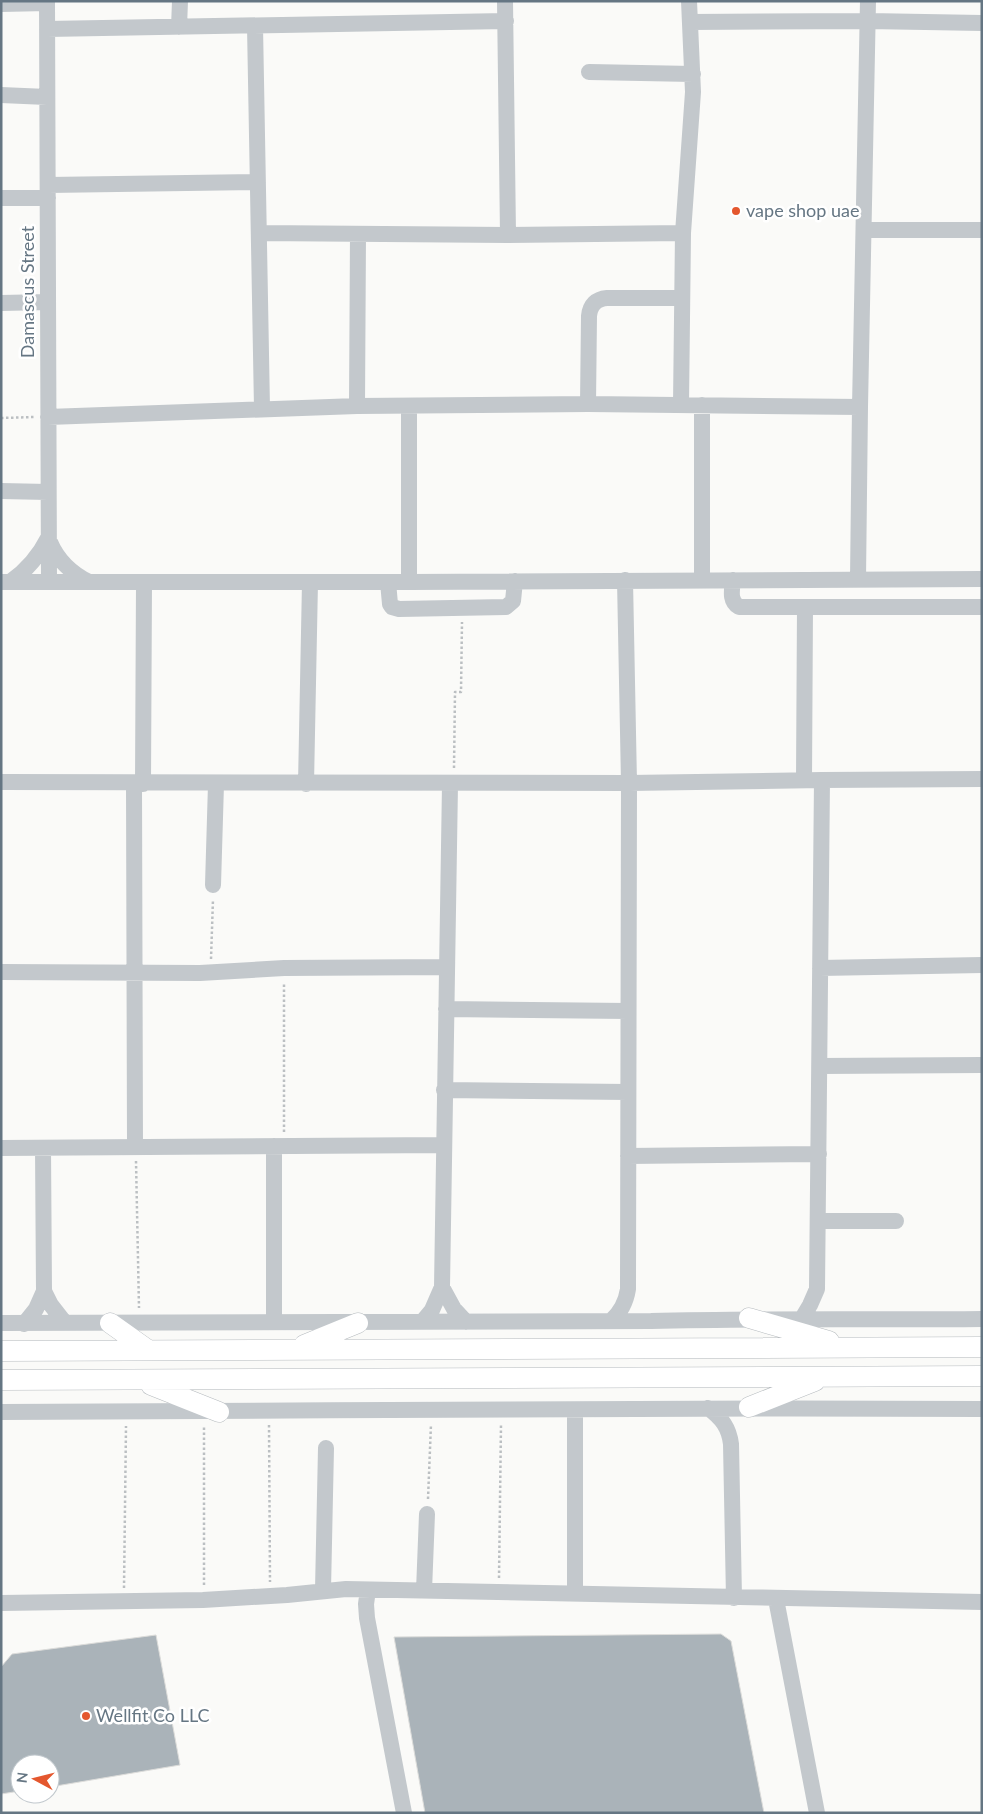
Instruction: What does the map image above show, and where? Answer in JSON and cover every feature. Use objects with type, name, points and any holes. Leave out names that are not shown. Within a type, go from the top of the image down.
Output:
[{"type":"main road","points":[[749,1318],[850,1347]]},
{"type":"main road","points":[[110,1322],[148,1350]]},
{"type":"main road","points":[[293,1349],[358,1323]]},
{"type":"main road","points":[[1,1351],[982,1346]]},
{"type":"main road","points":[[749,1407],[825,1377]]},
{"type":"main road","points":[[1,1380],[825,1377],[976,1379]]},
{"type":"main road","points":[[140,1380],[212,1412]]},
{"type":"street","points":[[179,27],[180,1]]},
{"type":"street","points":[[505,1],[508,235]]},
{"type":"street","points":[[681,405],[682,233],[693,92],[689,1]]},
{"type":"street","points":[[858,579],[868,1]]},
{"type":"street","points":[[1,4],[47,2]]},
{"type":"street","name":"Damascus Street","points":[[47,2],[49,582]]},
{"type":"street","points":[[47,28],[506,21]]},
{"type":"street","points":[[690,22],[868,21],[982,23]]},
{"type":"street","points":[[255,26],[262,408]]},
{"type":"street","points":[[589,72],[693,74]]},
{"type":"street","points":[[1,96],[47,97]]},
{"type":"street","points":[[1,198],[48,192],[258,182]]},
{"type":"street","points":[[864,230],[982,230]]},
{"type":"street","points":[[258,234],[508,235],[682,233]]},
{"type":"street","points":[[357,406],[358,234]]},
{"type":"street","points":[[588,404],[589,316],[594,302],[607,298],[682,298]]},
{"type":"street","points":[[1,303],[48,302]]},
{"type":"street","points":[[48,417],[357,406],[588,404],[860,408]]},
{"type":"street","points":[[702,405],[702,579]]},
{"type":"street","points":[[409,406],[409,582]]},
{"type":"street","points":[[1,491],[48,492]]},
{"type":"street","points":[[5,582],[28,567],[48,538]]},
{"type":"street","points":[[48,538],[53,549],[68,569],[89,582]]},
{"type":"street","points":[[886,607],[887,579]]},
{"type":"street","points":[[5,582],[982,579]]},
{"type":"street","points":[[611,1321],[621,1310],[628,1289],[629,783],[626,580]]},
{"type":"street","points":[[733,580],[732,600],[738,607],[982,607]]},
{"type":"street","points":[[388,582],[390,604],[395,608],[462,608],[506,607],[513,601],[515,581]]},
{"type":"street","points":[[306,784],[310,582]]},
{"type":"street","points":[[135,1146],[138,784],[144,583]]},
{"type":"street","points":[[804,780],[805,607]]},
{"type":"street","points":[[1,782],[452,784],[982,779]]},
{"type":"street","points":[[822,780],[817,1289],[822,1305],[830,1320]]},
{"type":"street","points":[[213,885],[216,784]]},
{"type":"street","points":[[422,1322],[432,1310],[442,1287],[444,1090],[452,784]]},
{"type":"street","points":[[820,968],[982,965]]},
{"type":"street","points":[[1,972],[211,973],[284,968],[447,967]]},
{"type":"street","points":[[446,1009],[628,1011]]},
{"type":"street","points":[[820,1066],[982,1065]]},
{"type":"street","points":[[444,1090],[628,1092]]},
{"type":"street","points":[[1,1148],[444,1145]]},
{"type":"street","points":[[274,1322],[279,1146]]},
{"type":"street","points":[[24,1324],[36,1308],[44,1291],[43,1148]]},
{"type":"street","points":[[628,1156],[819,1154]]},
{"type":"street","points":[[818,1221],[896,1221]]},
{"type":"street","points":[[442,1287],[454,1309],[466,1322]]},
{"type":"street","points":[[628,1289],[635,1303],[651,1321]]},
{"type":"street","points":[[800,1320],[810,1305],[817,1289]]},
{"type":"street","points":[[44,1291],[51,1305],[65,1323]]},
{"type":"street","points":[[1,1324],[651,1321],[749,1318],[830,1320],[979,1316]]},
{"type":"street","points":[[731,1444],[736,1428],[749,1407]]},
{"type":"street","points":[[1,1412],[575,1410],[749,1407],[982,1409]]},
{"type":"street","points":[[708,1408],[725,1423],[731,1444],[734,1598]]},
{"type":"street","points":[[575,1410],[575,1594]]},
{"type":"street","points":[[323,1590],[326,1448]]},
{"type":"street","points":[[424,1591],[427,1514]]},
{"type":"street","points":[[2,1604],[204,1600],[346,1589],[982,1602]]},
{"type":"street","points":[[368,1590],[367,1618],[404,1813]]},
{"type":"street","points":[[776,1599],[817,1813]]},
{"type":"path","points":[[1,418],[48,417]]},
{"type":"path","points":[[452,784],[455,692],[461,692],[462,608]]},
{"type":"path","points":[[211,973],[213,885]]},
{"type":"path","points":[[279,1146],[284,968]]},
{"type":"path","points":[[135,1146],[139,1322]]},
{"type":"path","points":[[427,1514],[431,1410]]},
{"type":"path","points":[[499,1593],[502,1410]]},
{"type":"path","points":[[124,1601],[126,1412]]},
{"type":"path","points":[[204,1600],[212,1412]]},
{"type":"path","points":[[268,1412],[270,1596]]},
{"type":"building","points":[[721,1634],[731,1641],[764,1813],[425,1813],[394,1637]]},
{"type":"building","name":"Wellfit Co LLC","points":[[156,1635],[180,1765],[60,1785],[60,1754],[10,1754],[10,1793],[1,1794],[1,1667],[12,1654]]},
{"type":"place","name":"vape shop uae","points":[[736,211]]},
{"type":"place","name":"Wellfit Co LLC","points":[[86,1716]]}]
